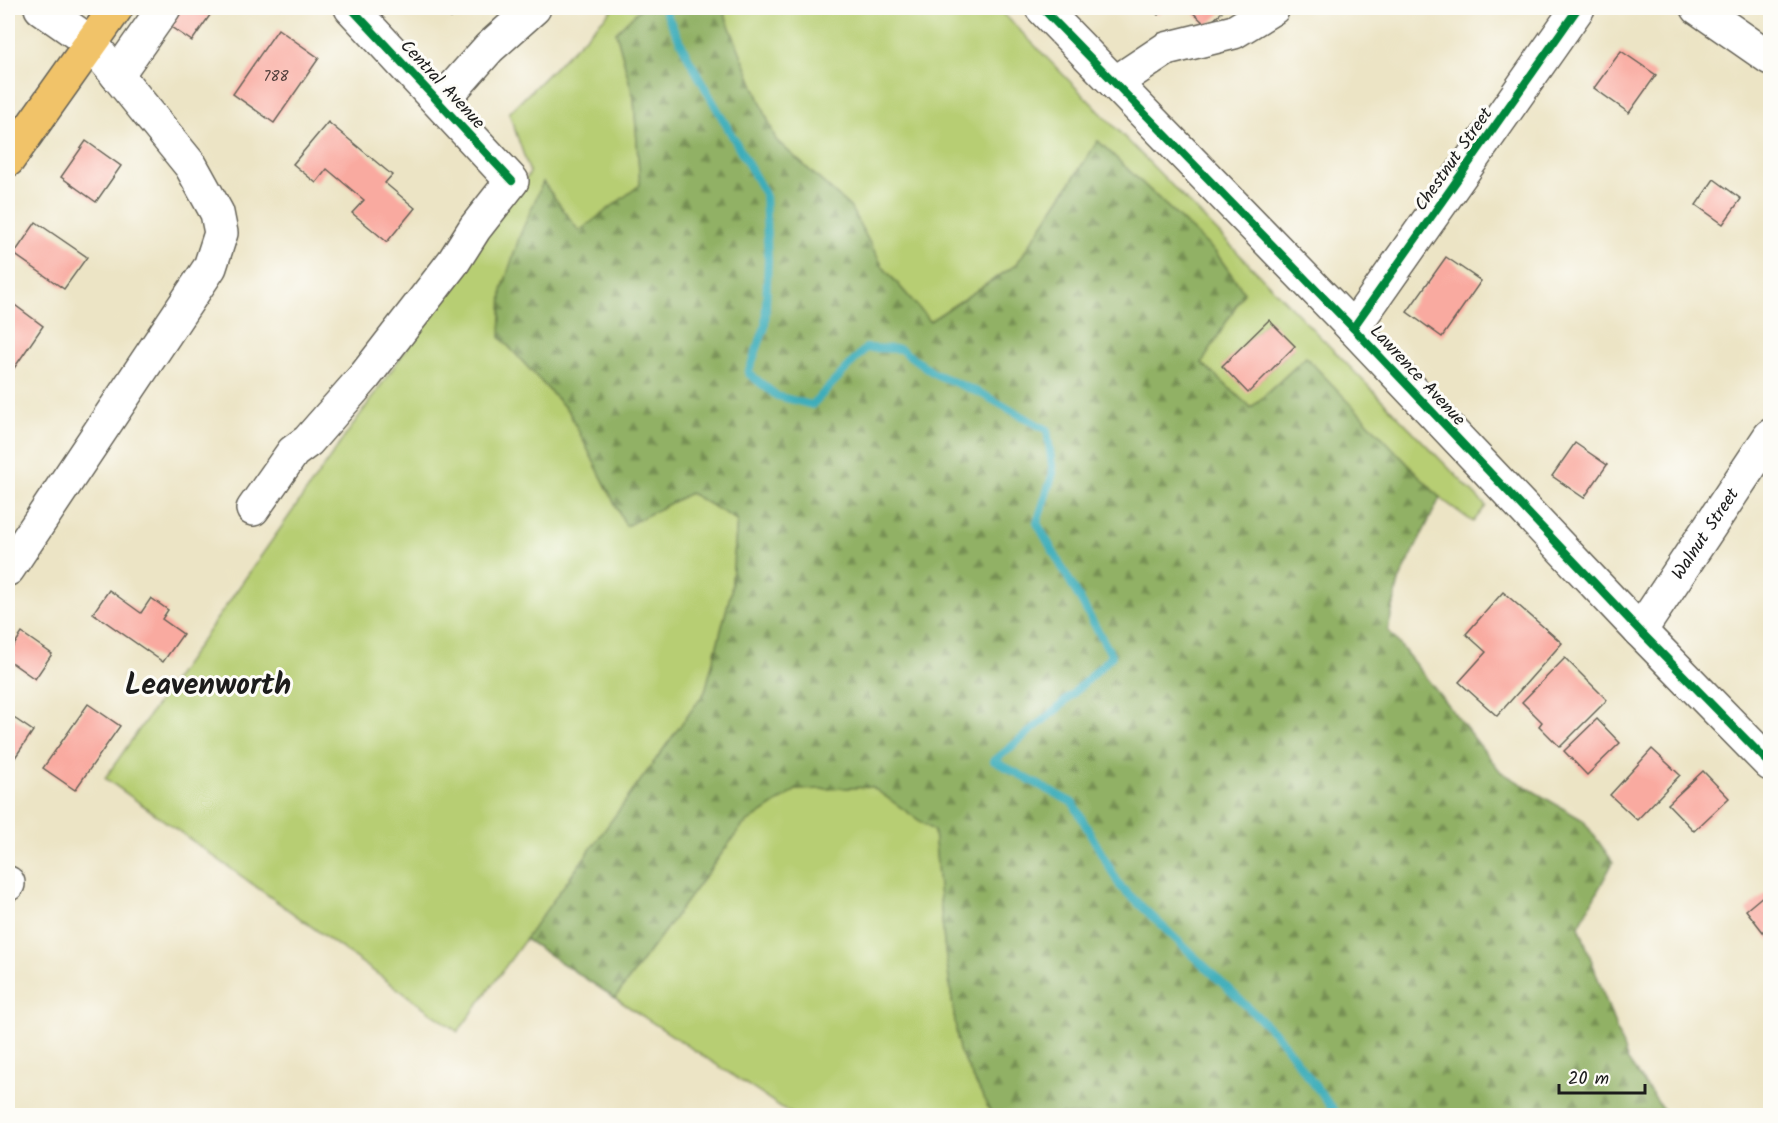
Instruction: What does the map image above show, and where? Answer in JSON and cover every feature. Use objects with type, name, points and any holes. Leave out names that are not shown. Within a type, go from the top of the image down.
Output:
[{"type":"main road","points":[[8,160],[113,11]]},
{"type":"street","points":[[8,569],[210,267],[221,233],[217,213],[191,166],[91,43],[41,8]]},
{"type":"street","points":[[117,75],[164,8]]},
{"type":"street","name":"Central Avenue","points":[[253,509],[293,452],[308,441],[365,376],[454,261],[475,228],[512,181],[351,8]]},
{"type":"street","points":[[440,103],[489,48],[534,8]]},
{"type":"street","name":"Lawrence Avenue","points":[[1042,8],[1353,328],[1640,632],[1770,764]]},
{"type":"street","points":[[1115,83],[1166,49],[1234,32],[1274,8]]},
{"type":"street","name":"Chestnut Street","points":[[1353,328],[1578,8]]},
{"type":"street","points":[[1698,8],[1770,58]]},
{"type":"street","points":[[113,11],[140,42]]},
{"type":"street","name":"Walnut Street","points":[[1640,632],[1770,436]]},
{"type":"green space","points":[[614,8],[641,8],[616,32],[634,99],[640,185],[579,232],[543,182],[500,337],[569,412],[626,526],[690,493],[737,520],[731,592],[705,692],[458,1032],[105,778],[530,173],[509,113]]},
{"type":"green space","points":[[641,8],[722,8],[776,140],[850,207],[883,267],[930,321],[1016,265],[1098,141],[1216,253],[1244,292],[1202,363],[1251,408],[1306,357],[1440,498],[1399,581],[1388,630],[1501,772],[1583,820],[1613,862],[1579,926],[1628,1061],[1667,1115],[992,1115],[959,1050],[944,943],[934,831],[872,787],[796,790],[742,826],[615,998],[525,939],[705,692],[731,592],[737,520],[690,493],[626,526],[569,412],[500,337],[502,290],[520,235],[543,182],[579,231],[640,185],[634,99],[616,32]]},
{"type":"green space","points":[[722,8],[998,8],[1486,506],[1473,522],[1440,498],[1306,357],[1251,408],[1202,363],[1244,292],[1216,253],[1098,141],[1016,265],[930,321],[883,267],[850,207],[776,140]],"holes":[[[1269,320],[1294,347],[1248,392],[1223,366]]]},
{"type":"green space","points":[[872,787],[934,831],[944,943],[959,1050],[992,1115],[793,1115],[615,998],[742,826],[796,790]]},
{"type":"building","points":[[176,8],[215,8],[192,41],[165,23]]},
{"type":"building","points":[[441,8],[463,8],[451,18]]},
{"type":"building","points":[[1151,8],[1165,8],[1158,15]]},
{"type":"building","points":[[1188,8],[1226,8],[1207,26]]},
{"type":"building","points":[[278,29],[319,58],[274,123],[233,94]]},
{"type":"building","points":[[1621,51],[1656,75],[1629,113],[1594,88]]},
{"type":"building","points":[[328,122],[392,175],[385,183],[415,208],[387,242],[352,213],[364,200],[327,169],[316,183],[293,164]]},
{"type":"building","points":[[86,141],[121,166],[96,202],[61,177]]},
{"type":"building","points":[[1714,179],[1741,199],[1723,224],[1696,205]]},
{"type":"building","points":[[36,222],[87,257],[64,289],[14,254]]},
{"type":"building","points":[[1446,257],[1481,281],[1442,337],[1407,312]]},
{"type":"building","points":[[8,300],[43,326],[8,377]]},
{"type":"building","points":[[1269,320],[1295,346],[1248,393],[1222,366]]},
{"type":"building","points":[[1575,443],[1607,465],[1584,498],[1552,476]]},
{"type":"building","points":[[109,590],[141,613],[151,598],[168,610],[162,619],[183,634],[163,662],[93,613]]},
{"type":"building","points":[[1503,592],[1562,643],[1497,716],[1459,682],[1486,652],[1466,634]]},
{"type":"building","points":[[22,633],[52,654],[35,679],[8,660],[8,654]]},
{"type":"building","points":[[1565,658],[1607,700],[1560,747],[1539,726],[1542,722],[1522,702]]},
{"type":"building","points":[[88,704],[120,726],[75,790],[43,768]]},
{"type":"building","points":[[8,714],[33,731],[8,768]]},
{"type":"building","points":[[1597,719],[1620,743],[1587,775],[1564,751]]},
{"type":"building","points":[[1652,749],[1680,775],[1637,820],[1610,795]]},
{"type":"building","points":[[1703,771],[1729,798],[1694,831],[1668,804]]},
{"type":"building","points":[[1770,890],[1770,941],[1746,910]]},
{"type":"waterway","points":[[664,9],[690,61],[765,194],[768,260],[765,327],[748,373],[777,396],[812,405],[866,348],[900,349],[935,374],[982,394],[1047,430],[1053,473],[1037,523],[1112,656],[1056,710],[994,761],[1073,803],[1120,886],[1277,1035],[1338,1116]]},
{"type":"cycle path","points":[[351,8],[512,181]]},
{"type":"cycle path","points":[[1042,8],[1353,328],[1640,631],[1770,764]]},
{"type":"cycle path","points":[[1353,328],[1578,8]]},
{"type":"district","name":"Leavenworth","points":[[208,684]]}]
